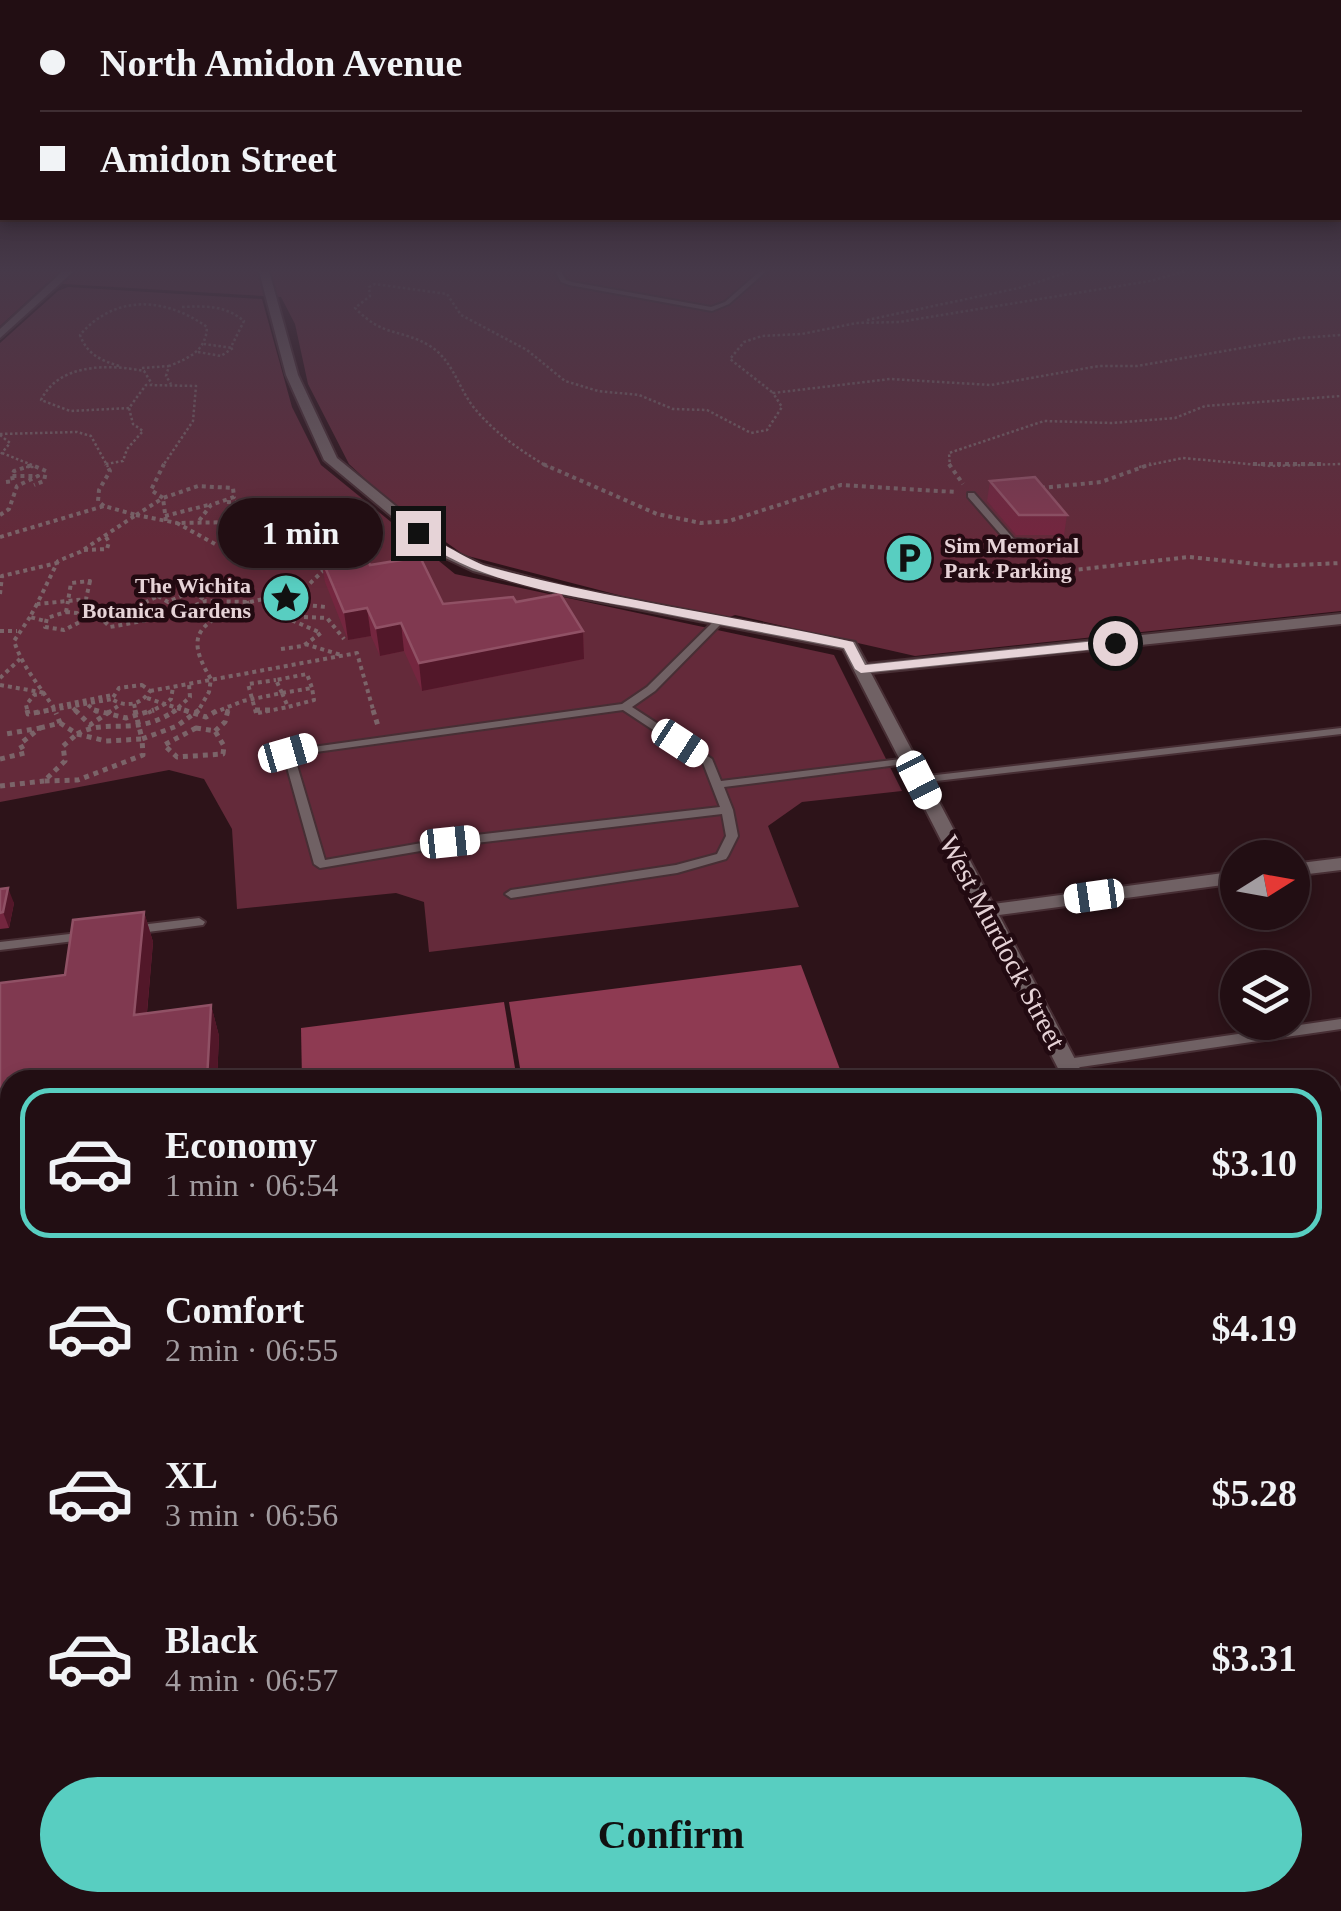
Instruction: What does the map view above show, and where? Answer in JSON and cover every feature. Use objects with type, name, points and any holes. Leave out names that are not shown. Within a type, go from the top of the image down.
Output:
[{"type":"street","points":[[288,360],[331,460],[442,552],[478,568],[565,591],[719,621]]},
{"type":"street","points":[[861,669],[1341,620]]},
{"type":"street","name":"West Murdock Street","points":[[719,621],[849,645],[1070,1070]]},
{"type":"street","points":[[1310,868],[1341,864]]},
{"type":"street","points":[[986,910],[1220,879]]},
{"type":"lane","points":[[971,495],[1012,542],[1028,542]]},
{"type":"lane","points":[[719,621],[651,689],[625,707],[309,747],[288,753],[320,864],[450,842],[727,810]]},
{"type":"lane","points":[[511,894],[678,870],[722,856],[732,836],[727,810],[708,761],[625,707]]},
{"type":"lane","points":[[919,780],[1341,731]]},
{"type":"lane","points":[[717,785],[908,761]]},
{"type":"lane","points":[[0,946],[198,922]]},
{"type":"lane","points":[[1082,1070],[1341,1024]]},
{"type":"path","points":[[104,360],[144,371],[152,384]]},
{"type":"path","points":[[134,368],[169,366],[181,360]]},
{"type":"path","points":[[444,360],[461,380],[472,406],[517,449],[558,473],[657,514],[701,523],[728,521],[807,492],[841,485],[971,495]]},
{"type":"path","points":[[537,360],[565,380],[598,391],[640,396],[673,409],[708,410],[751,433],[767,430],[782,407],[773,393],[731,360]]},
{"type":"path","points":[[773,393],[890,380],[1001,384],[1099,366],[1137,366],[1171,360]]},
{"type":"path","points":[[119,366],[66,375],[43,392],[41,400],[47,407],[60,411],[129,408]]},
{"type":"path","points":[[169,366],[166,376],[171,384]]},
{"type":"path","points":[[129,408],[146,385],[196,386],[196,412],[157,472],[151,490],[154,496],[163,498]]},
{"type":"path","points":[[971,495],[949,466],[949,454],[1036,424],[1175,418],[1205,406],[1341,396]]},
{"type":"path","points":[[106,464],[123,461],[127,449],[144,431],[133,424],[129,408]]},
{"type":"path","points":[[0,435],[86,433],[98,443],[110,471],[98,501],[104,506],[166,518],[214,544]]},
{"type":"path","points":[[0,435],[10,444],[1,454],[47,474],[34,485]]},
{"type":"path","points":[[1027,490],[1101,482],[1134,468],[1183,458],[1270,466],[1341,464]]},
{"type":"path","points":[[6,482],[12,481],[14,471],[32,465]]},
{"type":"path","points":[[0,515],[9,509],[20,483],[30,483],[38,476],[12,476]]},
{"type":"path","points":[[0,594],[2,576],[57,563],[179,490],[215,484],[234,488],[234,497],[226,502]]},
{"type":"path","points":[[163,498],[166,518]]},
{"type":"path","points":[[166,518],[226,502],[280,504],[312,517],[353,526],[355,536],[334,550]]},
{"type":"path","points":[[198,522],[210,504]]},
{"type":"path","points":[[0,537],[104,506]]},
{"type":"path","points":[[177,523],[220,526],[240,522],[238,532],[253,536]]},
{"type":"path","points":[[81,550],[109,551],[104,533]]},
{"type":"path","points":[[1028,542],[1057,572],[1171,558],[1275,566],[1341,564]]},
{"type":"path","points":[[206,601],[192,591],[168,602],[155,595],[106,622],[110,627],[129,625],[206,601],[250,602],[294,594],[322,578],[329,560]]},
{"type":"path","points":[[57,563],[14,641],[23,669],[46,693],[60,723],[76,734],[106,740],[142,739],[171,730],[196,714],[207,700],[211,679],[195,655],[197,634],[212,619],[250,602]]},
{"type":"path","points":[[37,604],[69,601],[86,599],[90,581],[71,582],[69,601],[66,612]]},
{"type":"path","points":[[294,594],[298,604]]},
{"type":"path","points":[[281,649],[305,644],[321,633],[280,615],[298,604],[326,607]]},
{"type":"path","points":[[300,624],[312,606]]},
{"type":"path","points":[[30,617],[45,621],[66,612],[77,613],[82,621],[70,629],[58,630],[48,629],[45,621]]},
{"type":"path","points":[[304,617],[328,618],[344,639]]},
{"type":"path","points":[[0,631],[18,630]]},
{"type":"path","points":[[305,644],[342,655]]},
{"type":"path","points":[[44,782],[64,762],[63,746],[121,704],[134,704],[149,694],[173,687],[342,655],[357,653],[378,726]]},
{"type":"path","points":[[20,659],[0,682],[46,693]]},
{"type":"path","points":[[306,674],[312,688],[314,700],[256,714],[248,684],[306,674]]},
{"type":"path","points":[[276,680],[288,707]]},
{"type":"path","points":[[73,708],[90,726],[139,728],[180,709],[190,698],[189,684]]},
{"type":"path","points":[[54,709],[88,705],[112,697],[130,685],[142,685],[165,704],[206,717],[229,705],[312,688]]},
{"type":"path","points":[[88,705],[104,716],[137,716],[165,704],[171,699],[173,687]]},
{"type":"path","points":[[46,693],[34,695],[26,704],[28,714],[112,697],[121,704]]},
{"type":"path","points":[[0,786],[78,780],[144,755],[134,704]]},
{"type":"path","points":[[215,731],[225,722],[229,705]]},
{"type":"path","points":[[6,734],[60,723]]},
{"type":"path","points":[[0,759],[25,753],[20,744],[40,728]]},
{"type":"path","points":[[196,728],[215,731],[224,754],[177,757],[164,745],[196,728]]},
{"type":"shaded area","name":"The Wichita Botanica Gardens","points":[[0,360],[279,360],[292,407],[321,465],[455,574],[834,655],[902,791],[802,802],[768,826],[799,907],[429,952],[424,902],[396,893],[237,909],[232,829],[204,779],[169,770],[0,802]]},
{"type":"shaded area","points":[[303,360],[1341,360],[1341,611],[915,656],[735,615],[719,621],[464,555],[391,503],[349,464],[308,384]]},
{"type":"shaded area","points":[[801,965],[840,1070],[520,1070],[509,1002]]},
{"type":"shaded area","points":[[504,1002],[515,1070],[302,1070],[301,1028]]},
{"type":"building","points":[[1035,477],[1067,515],[1019,515],[990,481]]},
{"type":"building","points":[[358,540],[370,565],[420,557],[443,604],[513,597],[516,602],[560,594],[583,631],[419,663],[401,623],[376,628],[367,608],[344,612],[320,555],[334,552],[331,544]]},
{"type":"building","points":[[8,888],[3,912],[0,913],[0,889]]},
{"type":"building","points":[[144,912],[134,1015],[211,1005],[208,1070],[0,1070],[0,983],[65,975],[73,920]]},
{"type":"place","name":"Sim Memorial Park Parking","points":[[909,558]]},
{"type":"place","name":"The Wichita Botanica Gardens","points":[[286,598]]},
{"type":"route","points":[[418,533],[442,552],[478,568],[565,591],[849,645],[861,669],[1115,643]]}]
